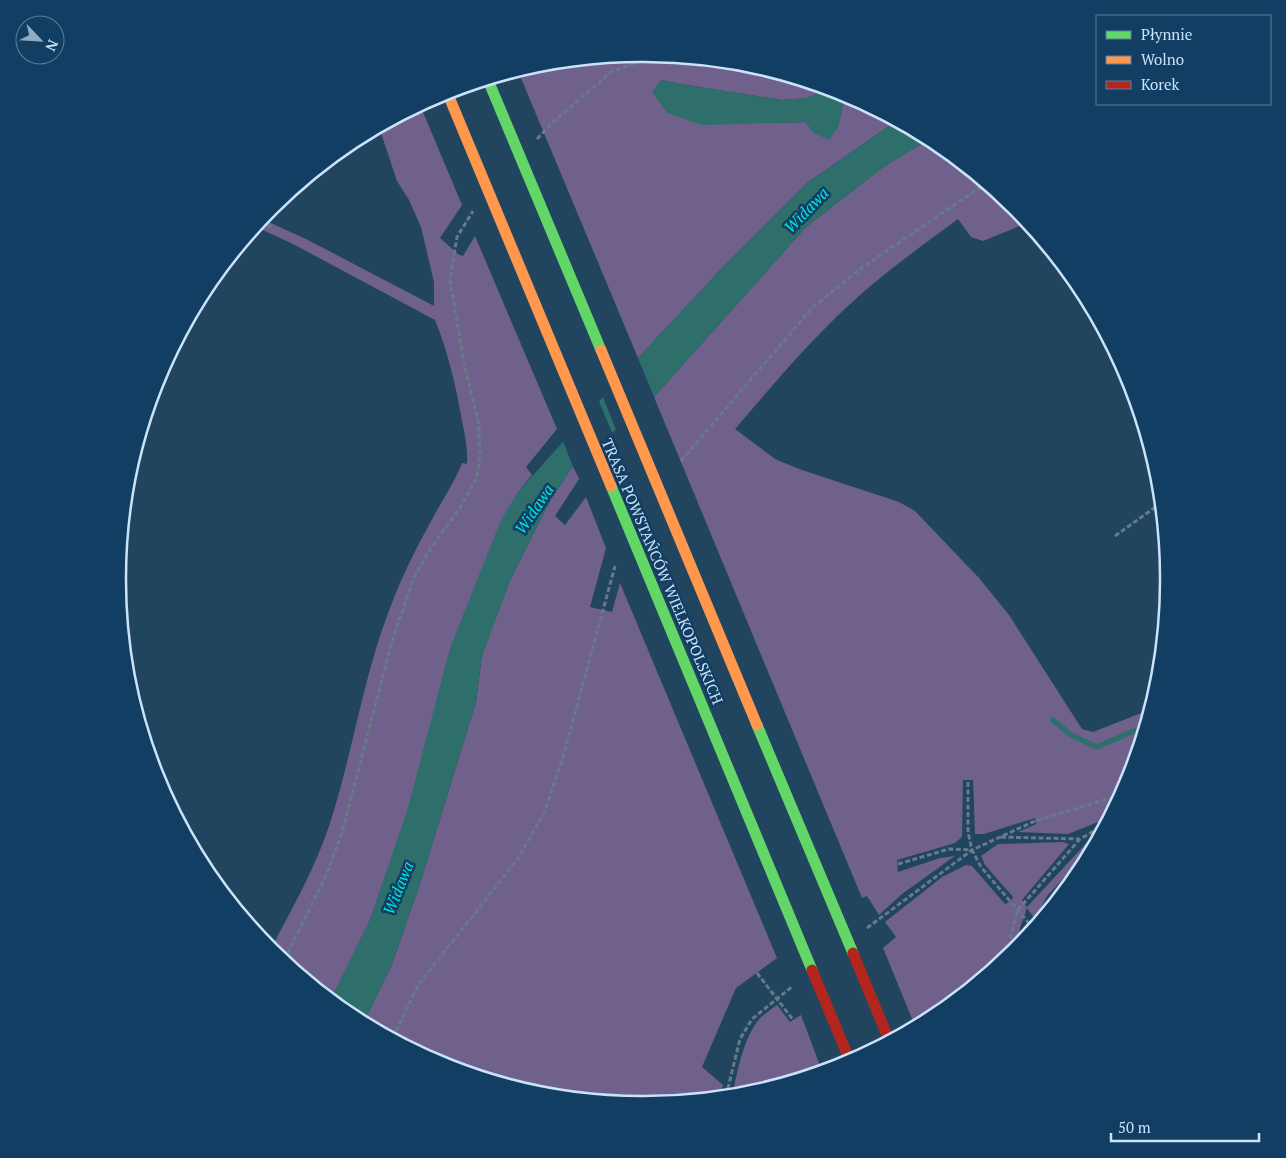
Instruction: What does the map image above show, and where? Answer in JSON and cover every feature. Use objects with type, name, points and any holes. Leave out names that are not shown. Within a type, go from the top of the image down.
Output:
[{"type":"highway","name":"TRASA POWSTAŃCÓW WIELKOPOLSKICH","points":[[490,86],[886,1034]]},
{"type":"highway","name":"TRASA POWSTAŃCÓW WIELKOPOLSKICH","points":[[450,100],[847,1053]]},
{"type":"path","points":[[544,132],[593,86],[611,72],[636,62]]},
{"type":"path","points":[[681,461],[813,307],[863,267],[980,188]]},
{"type":"path","points":[[287,953],[324,880],[342,833],[392,641],[415,575],[431,548],[460,508],[477,477],[480,456],[479,425],[463,360],[450,280],[457,237],[469,216]]},
{"type":"path","points":[[267,225],[272,227]]},
{"type":"path","points":[[1115,536],[1154,508]]},
{"type":"path","points":[[396,1032],[418,985],[517,860],[544,813],[563,757],[615,566]]},
{"type":"path","points":[[968,782],[968,832],[972,850],[981,867],[1028,923]]},
{"type":"path","points":[[1080,838],[998,837],[1036,821],[1110,798]]},
{"type":"path","points":[[1011,941],[1017,911],[1080,838],[1093,832]]},
{"type":"path","points":[[898,864],[949,849],[972,850]]},
{"type":"path","points":[[757,973],[794,1021]]},
{"type":"path","points":[[728,1088],[740,1038]]},
{"type":"shaded area","points":[[643,62],[710,67],[744,72],[777,80],[818,93],[807,98],[782,100],[661,80],[777,123],[806,122],[814,133],[838,127],[844,103],[889,126],[807,183],[723,267],[638,358],[521,77],[576,67]]},
{"type":"shaded area","points":[[423,112],[462,205],[440,238],[458,254],[463,256],[475,236],[557,429],[526,467],[532,475],[518,492],[370,920],[334,993],[302,967],[275,941],[318,855],[330,823],[372,661],[395,596],[417,547],[462,463],[467,464],[467,448],[451,369],[435,320],[293,244],[263,230],[270,223],[308,240],[434,306],[434,282],[421,227],[409,200],[397,181],[381,134]]},
{"type":"shaded area","points":[[921,144],[957,169],[984,191],[1020,226],[983,241],[971,237],[958,219],[915,250],[861,294],[833,320],[735,429],[775,459],[799,469],[899,502],[915,511],[979,578],[1009,615],[1082,729],[1093,732],[1142,713],[1120,777],[1098,822],[1068,834],[1018,832],[1036,824],[1035,818],[984,834],[975,834],[973,780],[963,780],[962,837],[955,843],[897,860],[898,872],[940,858],[955,856],[902,894],[879,915],[867,896],[862,898],[654,397],[806,227],[882,168]]},
{"type":"shaded area","points":[[573,466],[579,479],[555,516],[565,525],[586,497],[606,548],[590,607],[612,612],[620,583],[777,958],[736,988],[702,1067],[723,1085],[722,1089],[643,1096],[576,1091],[542,1086],[509,1078],[445,1056],[415,1042],[367,1015],[392,964],[419,887],[476,702],[482,655],[510,580],[551,499]]},
{"type":"shaded area","points":[[1063,842],[1069,844],[1022,900],[1027,907],[1086,843],[1062,880],[1047,896],[1033,917],[1027,908],[1020,932],[1008,944],[957,989],[912,1019],[883,948],[896,937],[885,922],[942,877],[966,865],[972,866],[1005,904],[1011,901],[1013,897],[985,865],[981,856],[998,844]]},
{"type":"shaded area","points":[[777,1005],[790,1022],[801,1015],[819,1064],[777,1078],[734,1087],[745,1044],[761,1017]]},
{"type":"water","points":[[661,80],[782,100],[807,98],[818,93],[844,103],[838,127],[829,140],[814,133],[805,122],[702,125],[667,113],[652,92]]},
{"type":"water","name":"Widawa","points":[[889,126],[921,144],[882,168],[806,227],[654,397],[573,466],[551,499],[510,580],[482,655],[476,702],[419,887],[392,964],[367,1015],[334,993],[370,920],[408,808],[450,648],[501,520],[518,492],[638,358],[723,267],[807,183]]},
{"type":"pier","points":[[637,356],[655,399],[617,432],[602,395]]},
{"type":"pier","points":[[598,399],[613,435],[574,469],[562,439]]},
{"type":"waterway","points":[[1053,720],[1071,735],[1097,747],[1137,730]]},
{"type":"traffic: fast","points":[[490,86],[601,350]]},
{"type":"traffic: fast","points":[[611,486],[812,970]]},
{"type":"traffic: fast","points":[[757,725],[853,953]]},
{"type":"traffic: slow","points":[[450,100],[611,486]]},
{"type":"traffic: slow","points":[[601,350],[757,725]]},
{"type":"traffic: jam","points":[[853,953],[886,1034]]},
{"type":"traffic: jam","points":[[812,970],[847,1053]]}]
